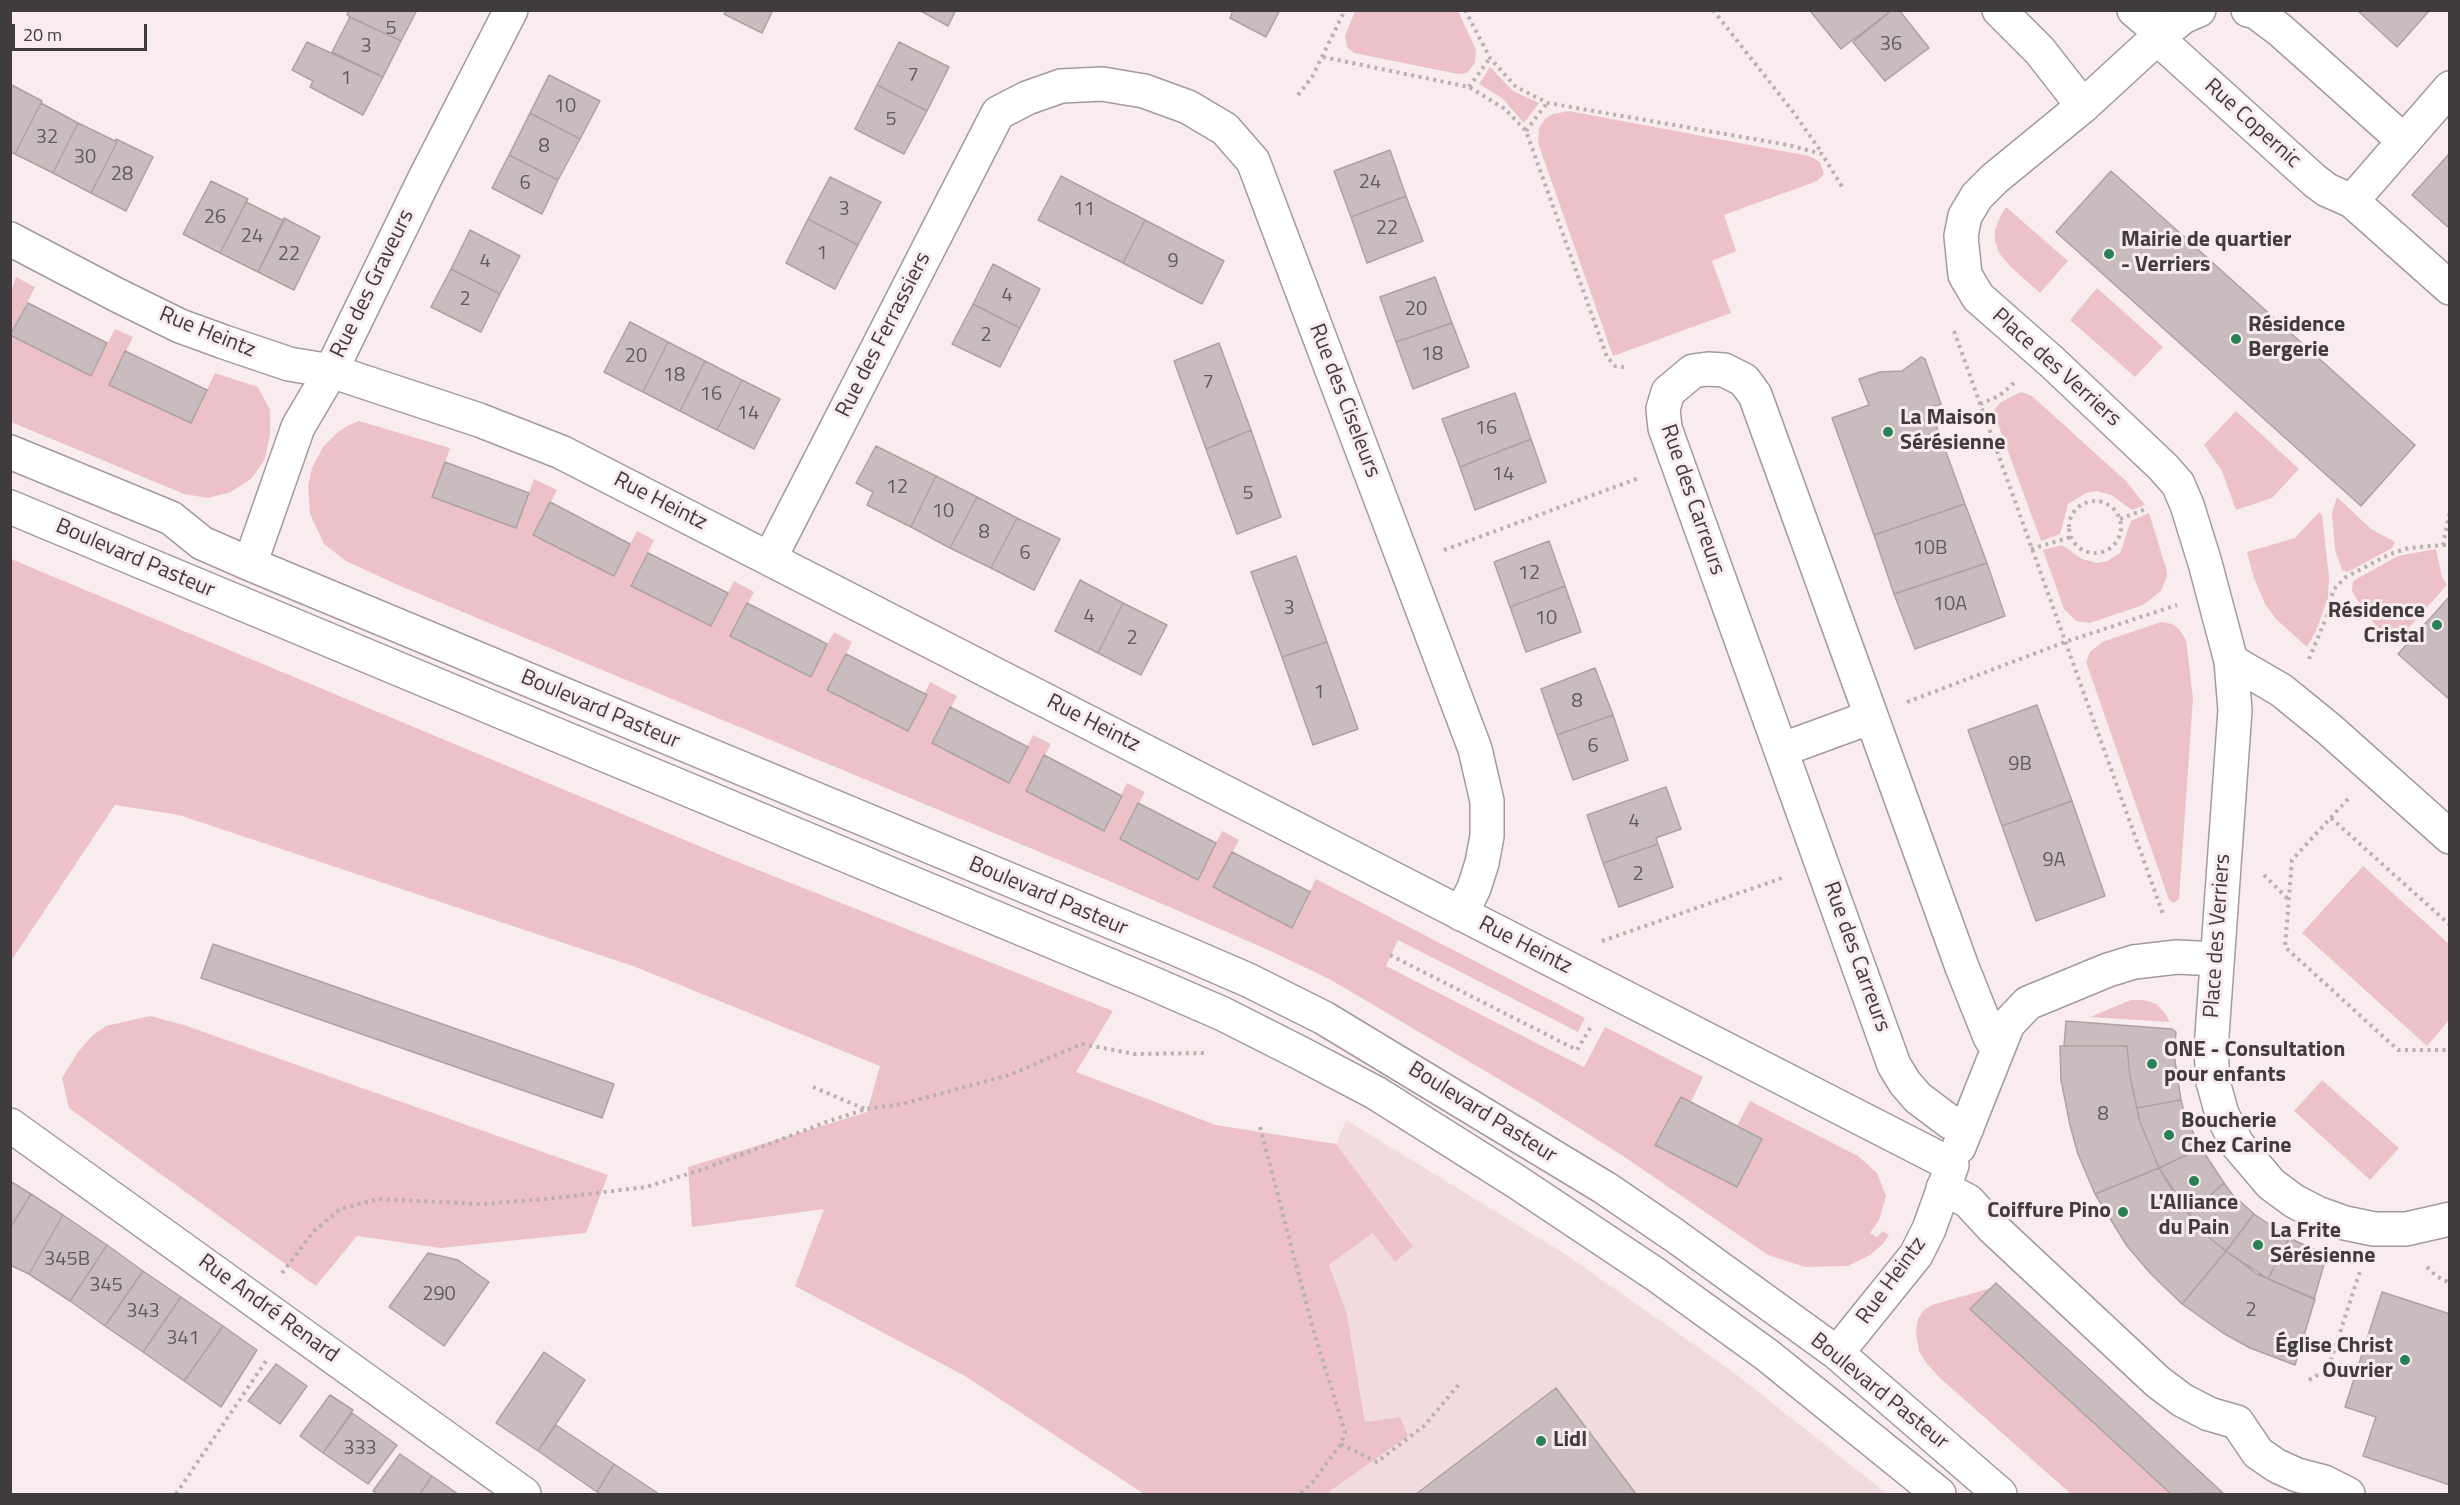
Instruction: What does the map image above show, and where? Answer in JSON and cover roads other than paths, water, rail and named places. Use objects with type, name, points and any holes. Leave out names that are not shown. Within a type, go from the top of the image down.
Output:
[{"type":"street","name":"Rue des Graveurs","points":[[250,564],[298,427],[331,371],[511,10]]},
{"type":"street","points":[[1999,10],[2040,51],[2083,106],[2159,36],[2183,17],[2199,10]]},
{"type":"street","name":"Rue Copernic","points":[[2134,10],[2315,182],[2352,201],[2450,288]]},
{"type":"street","points":[[2248,10],[2256,12],[2280,30],[2403,140]]},
{"type":"street","name":"Rue des Ciseleurs","points":[[998,113],[1027,98],[1061,86],[1102,84],[1144,91],[1188,107],[1225,129],[1253,161],[1414,585],[1482,775],[1487,801],[1487,836],[1477,879],[1461,914]]},
{"type":"street","points":[[2352,201],[2450,87]]},
{"type":"street","name":"Place des Verriers","points":[[2083,106],[1994,179],[1977,196],[1965,216],[1961,236],[1965,275],[1978,297],[2052,362],[2163,467],[2178,484],[2195,531],[2231,661],[2235,710],[2211,1049],[2213,1082],[2222,1114],[2237,1144],[2254,1166],[2271,1184],[2294,1201],[2345,1223],[2374,1229],[2406,1229],[2450,1220]]},
{"type":"street","name":"Rue des Ferrassiers","points":[[770,558],[998,113]]},
{"type":"street","name":"Rue Heintz","points":[[10,239],[180,326],[278,360],[331,371],[536,441],[770,558],[1461,914],[1948,1177],[1929,1229],[1916,1255],[1837,1353]]},
{"type":"street","name":"Rue des Carreurs","points":[[1967,1128],[1950,1122],[1918,1098],[1894,1065],[1665,428],[1663,409],[1668,392],[1693,371],[1725,370],[1744,380],[1755,395],[1962,967],[1990,1037],[1999,1045]]},
{"type":"street","name":"Boulevard Pasteur","points":[[10,452],[171,519],[202,543],[250,564],[1248,980],[1324,1018],[1605,1188],[1742,1282],[1837,1353],[2000,1494]]},
{"type":"street","name":"Boulevard Pasteur","points":[[10,507],[1223,1014],[1376,1093],[1636,1261],[1767,1354],[1854,1422],[1939,1494]]},
{"type":"street","points":[[2231,661],[2281,690],[2329,729],[2450,837]]},
{"type":"street","points":[[1781,750],[1870,717]]},
{"type":"street","points":[[2216,959],[2177,957],[2134,962],[2065,986],[2028,1003],[2008,1024],[1948,1177],[1993,1228],[2158,1382],[2182,1400],[2209,1414],[2237,1422],[2258,1454],[2277,1466],[2297,1475],[2324,1482],[2348,1494]]},
{"type":"street","name":"Rue André Renard","points":[[10,1125],[525,1494]]},
{"type":"street","points":[[1767,1354],[1837,1353],[1839,1388],[1854,1422]]},
{"type":"place","name":"Mairie de quartier - Verriers","points":[[2109,254]]},
{"type":"place","name":"Résidence Bergerie","points":[[2236,339]]},
{"type":"place","name":"La Maison Sérésienne","points":[[1888,432]]},
{"type":"place","name":"Résidence Cristal","points":[[2437,625]]},
{"type":"place","name":"ONE - Consultation pour enfants","points":[[2152,1064]]},
{"type":"place","name":"Boucherie Chez Carine","points":[[2169,1135]]},
{"type":"place","name":"L'Alliance du Pain","points":[[2194,1181]]},
{"type":"place","name":"Coiffure Pino","points":[[2123,1212]]},
{"type":"place","name":"La Frite Sérésienne","points":[[2258,1245]]},
{"type":"place","name":"Église Christ Ouvrier","points":[[2405,1360]]},
{"type":"place","name":"Lidl","points":[[1541,1441]]}]
